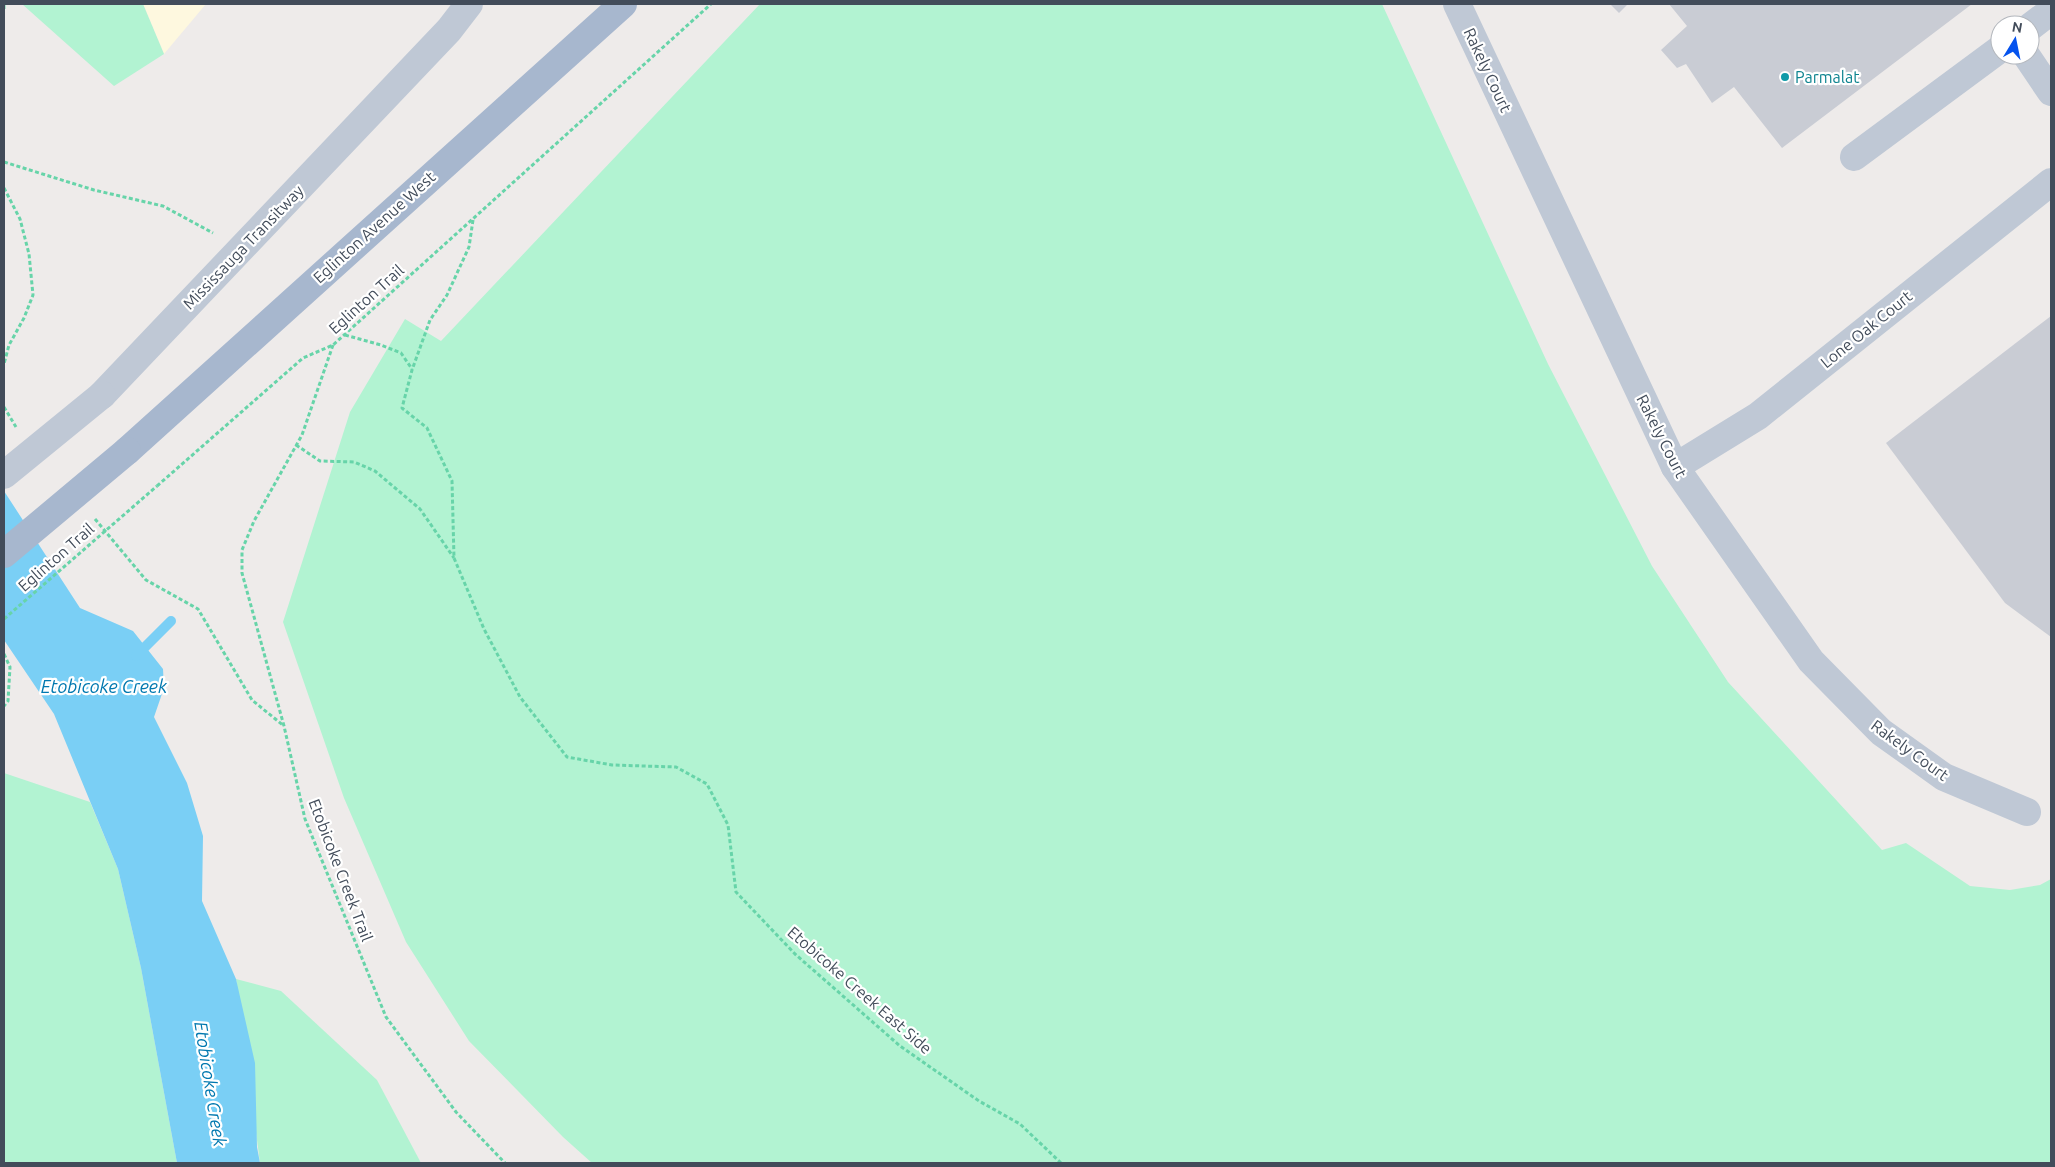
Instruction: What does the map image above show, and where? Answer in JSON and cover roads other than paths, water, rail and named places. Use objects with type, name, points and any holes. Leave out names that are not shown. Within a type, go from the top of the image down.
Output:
[{"type":"main road","name":"Eglinton Avenue West","points":[[4,554],[128,451],[623,4]]},
{"type":"street","name":"Mississauga Transitway","points":[[4,475],[102,395],[449,30],[469,4]]},
{"type":"street","name":"Rakely Court","points":[[1457,4],[1675,467],[1811,661],[1881,732],[1944,777],[2027,812]]},
{"type":"street","points":[[2040,19],[2051,11]]},
{"type":"street","points":[[1854,157],[1990,56]]},
{"type":"street","points":[[2033,65],[2051,92]]},
{"type":"street","name":"Lone Oak Court","points":[[1675,467],[1758,416],[2051,182]]},
{"type":"water","name":"Etobicoke Creek","points":[[4,491],[80,608],[133,631],[163,669],[164,688],[154,717],[187,783],[203,836],[202,901],[236,979],[255,1063],[257,1147],[260,1163],[177,1163],[141,968],[118,869],[54,714],[4,640]]},
{"type":"waterway","points":[[136,656],[171,621]]},
{"type":"place","name":"Parmalat","points":[[1785,77]]}]
